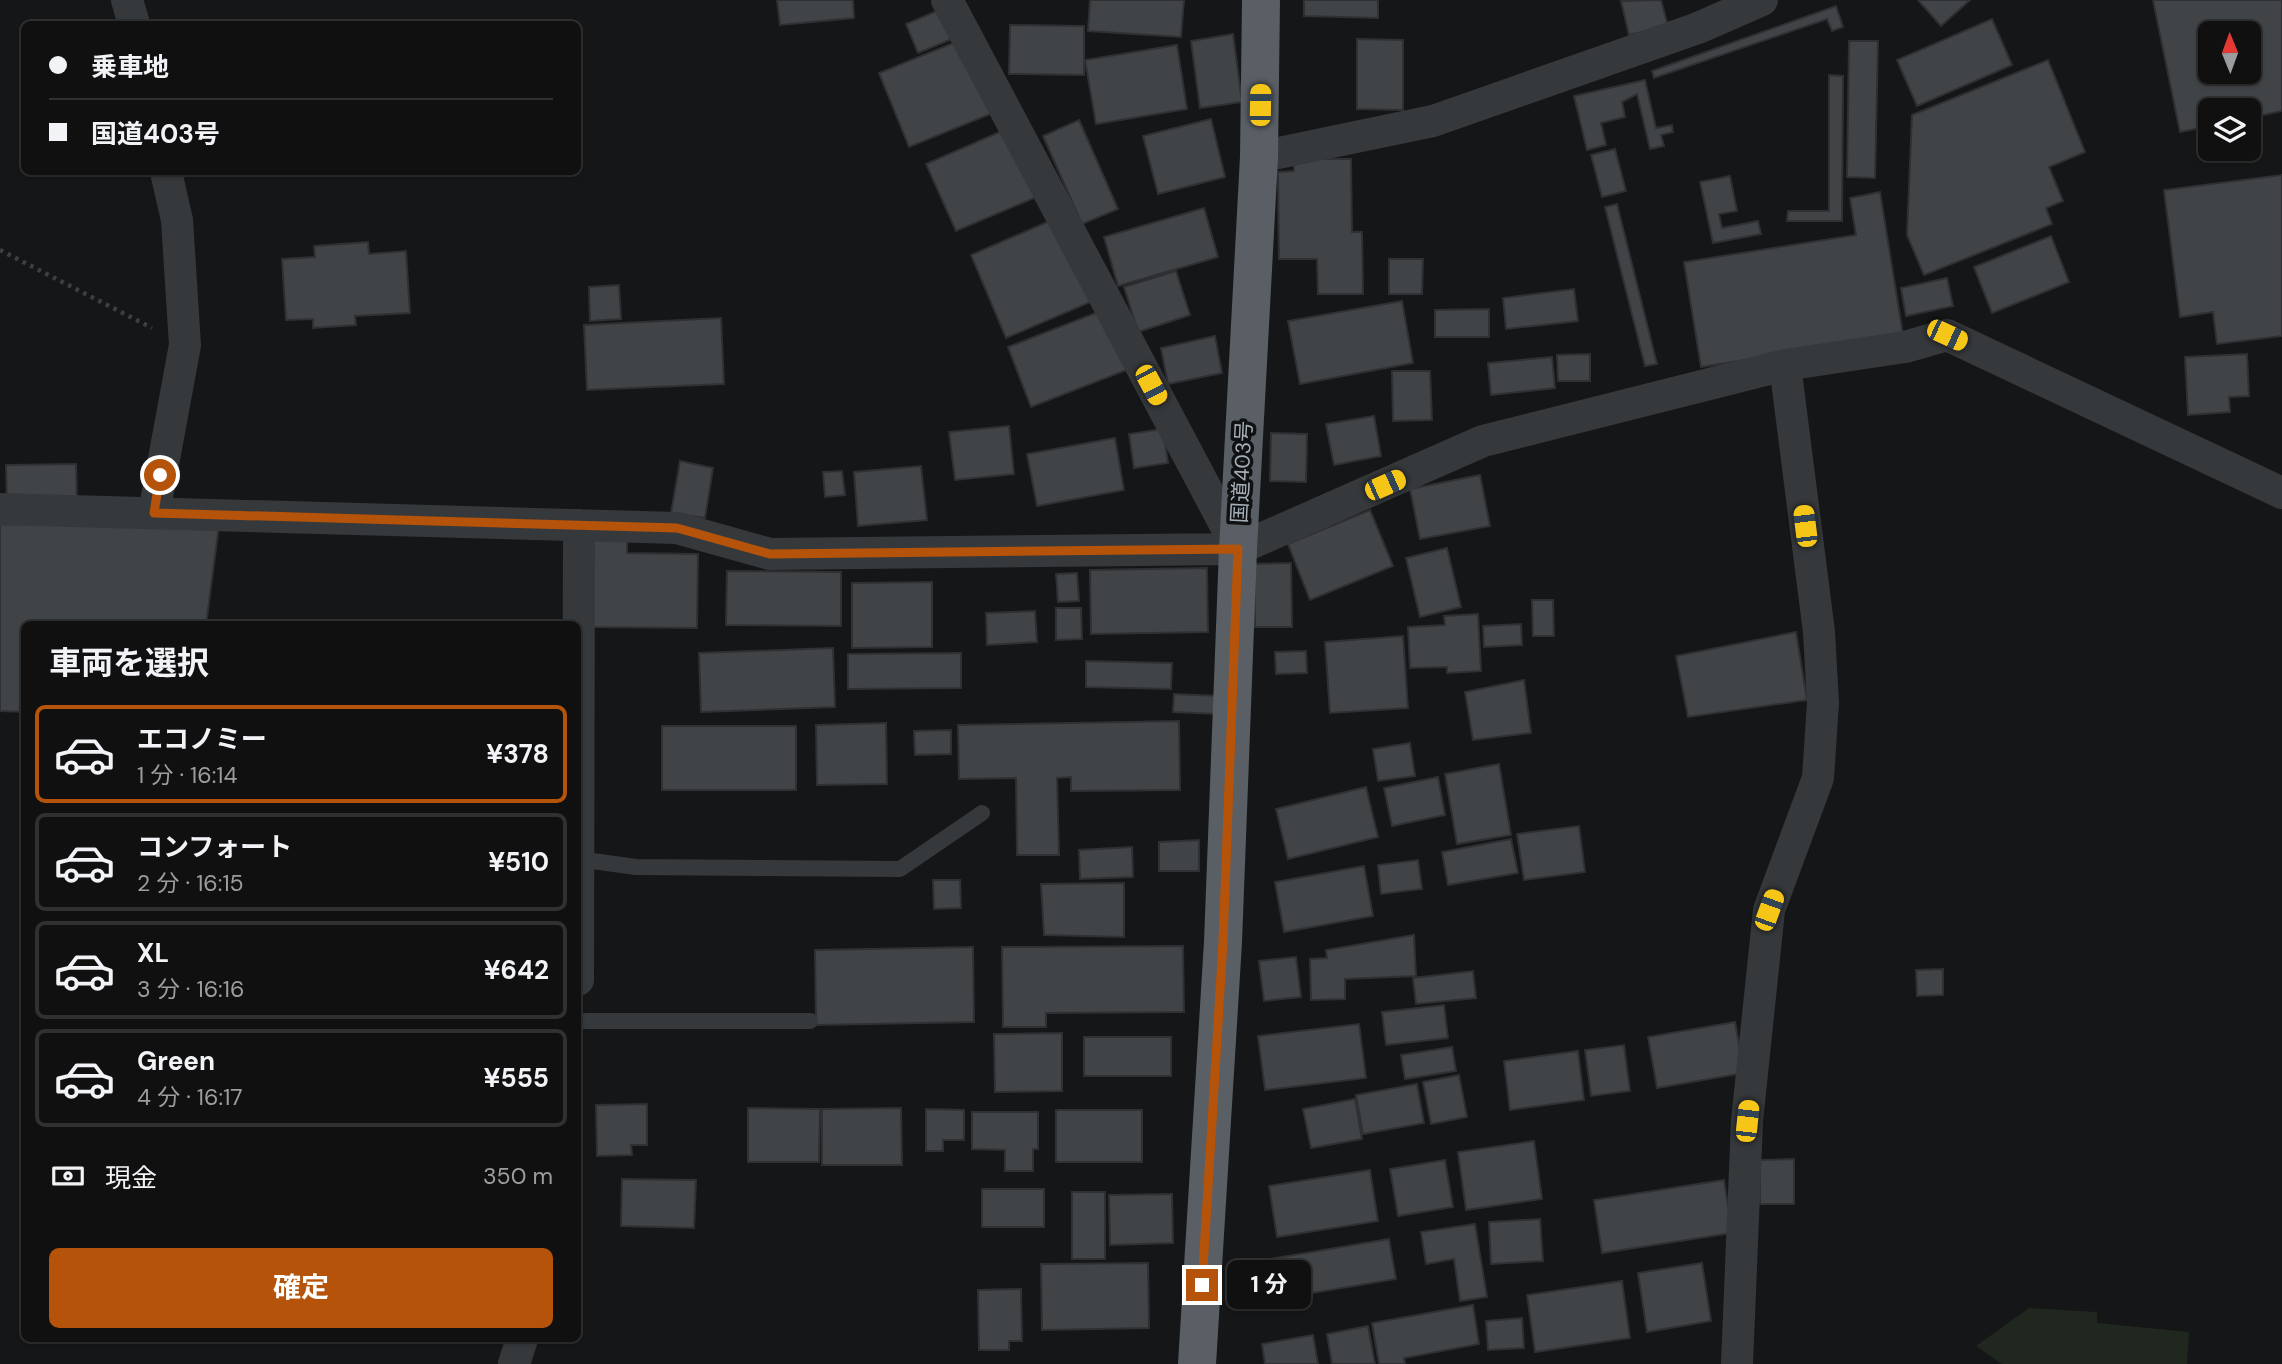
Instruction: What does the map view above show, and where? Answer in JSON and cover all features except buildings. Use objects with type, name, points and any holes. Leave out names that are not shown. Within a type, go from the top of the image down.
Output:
[{"type":"highway","name":"国道403号","points":[[1197,1364],[1223,942],[1238,549],[1259,158],[1261,0]]},
{"type":"street","points":[[127,0],[133,21]]},
{"type":"street","points":[[947,0],[1238,549]]},
{"type":"street","points":[[1259,158],[1433,121],[1698,28],[1762,0]]},
{"type":"street","points":[[154,513],[185,345],[177,220],[167,175]]},
{"type":"street","points":[[0,509],[677,528],[770,554],[1238,549],[1483,441],[1784,365],[1905,347],[1947,335],[2282,492]]},
{"type":"street","points":[[1737,1364],[1747,1121],[1769,910],[1818,778],[1824,704],[1819,632],[1784,365]]},
{"type":"street","points":[[579,525],[579,621]]},
{"type":"street","points":[[514,1364],[521,1342]]},
{"type":"lane","points":[[581,859],[636,867],[900,870],[982,813]]},
{"type":"lane","points":[[581,1021],[810,1021]]},
{"type":"path","points":[[0,250],[185,345]]},
{"type":"shaded area","points":[[2029,1308],[2097,1312],[2097,1323],[2189,1332],[2187,1364],[2002,1364],[1976,1346]]},
{"type":"route","points":[[160,475],[154,513],[677,528],[770,554],[1238,549],[1223,942],[1202,1285]]}]
